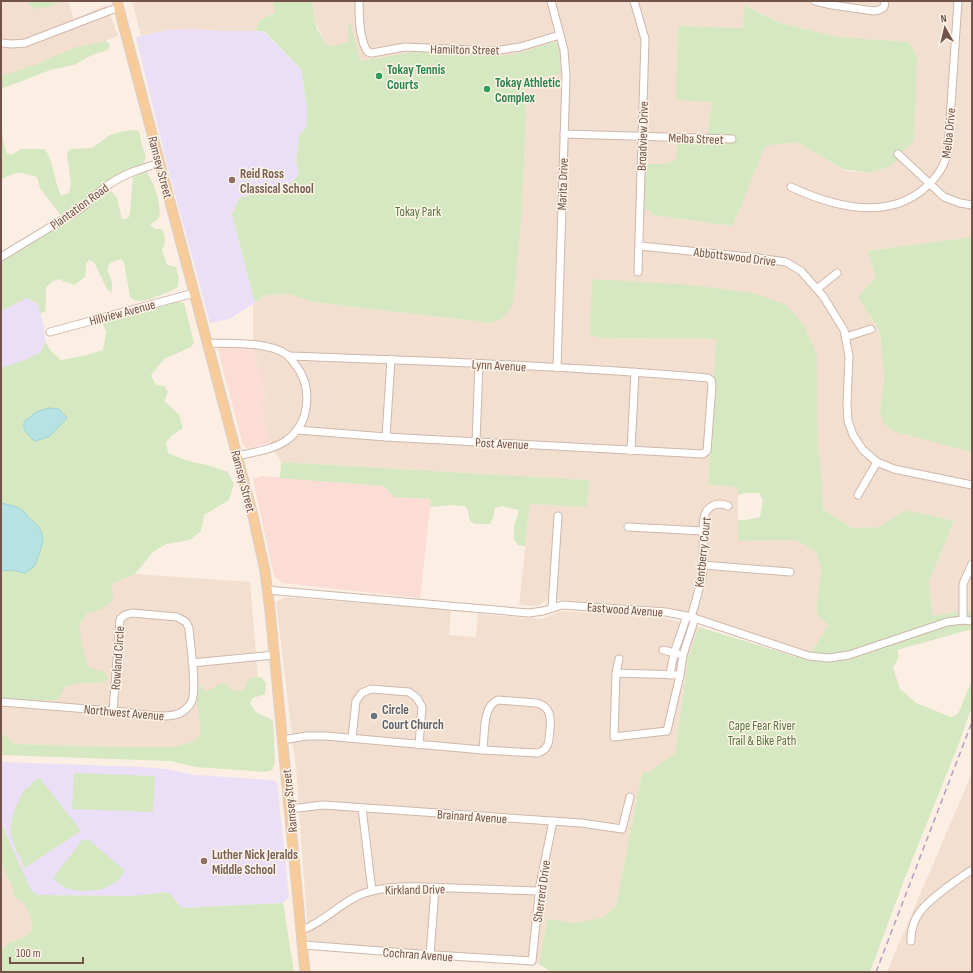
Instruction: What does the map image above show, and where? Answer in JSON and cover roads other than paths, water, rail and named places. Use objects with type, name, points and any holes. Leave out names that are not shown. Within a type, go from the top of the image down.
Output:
[{"type":"main road","name":"Ramsey Street","points":[[118,4],[256,527],[268,590],[304,945],[305,972]]},
{"type":"street","name":"Hamilton Street","points":[[359,1],[359,17],[362,35],[368,52],[405,47],[493,52],[520,48],[560,35]]},
{"type":"street","name":"Marita Drive","points":[[551,1],[564,50],[566,76],[557,368]]},
{"type":"street","name":"Broadview Drive","points":[[634,1],[645,39],[640,246],[638,272]]},
{"type":"street","points":[[815,1],[832,5],[880,10],[884,7],[885,1]]},
{"type":"street","name":"Melba Drive","points":[[791,187],[819,199],[836,204],[867,208],[885,207],[906,201],[930,183],[942,168],[948,149],[958,1]]},
{"type":"street","points":[[1,43],[25,43],[118,4]]},
{"type":"street","name":"Melba Street","points":[[564,134],[642,135],[732,139]]},
{"type":"street","points":[[898,154],[944,197],[960,203],[972,205]]},
{"type":"street","name":"Plantation Road","points":[[1,257],[80,209],[103,189],[119,178],[141,168],[160,163]]},
{"type":"street","name":"Abbottswood Drive","points":[[640,246],[786,262],[801,271],[817,289],[840,322],[846,337],[849,356],[847,403],[848,421],[860,446],[877,462],[894,469],[972,485]]},
{"type":"street","points":[[817,289],[837,274]]},
{"type":"street","name":"Hillview Avenue","points":[[50,332],[194,293]]},
{"type":"street","points":[[846,337],[871,329]]},
{"type":"street","points":[[208,342],[263,346],[288,356],[296,365],[302,376],[307,392],[307,402],[304,415],[297,430],[287,440],[275,447],[237,456]]},
{"type":"street","name":"Lynn Avenue","points":[[288,356],[390,359],[635,372],[710,378],[712,385],[706,452]]},
{"type":"street","points":[[386,437],[390,359]]},
{"type":"street","points":[[476,442],[479,364]]},
{"type":"street","points":[[631,451],[635,372]]},
{"type":"street","name":"Post Avenue","points":[[297,430],[386,437],[631,451],[700,454],[706,452]]},
{"type":"street","points":[[858,496],[877,462]]},
{"type":"street","name":"Kentberry Court","points":[[691,617],[700,587],[703,565],[704,516],[710,508],[718,504],[728,506]]},
{"type":"street","points":[[552,607],[558,516]]},
{"type":"street","points":[[628,527],[703,531]]},
{"type":"street","points":[[963,620],[963,584],[972,564]]},
{"type":"street","points":[[703,565],[790,572]]},
{"type":"street","name":"Eastwood Avenue","points":[[268,590],[529,613],[543,611],[562,605],[666,612],[691,617],[809,656],[822,658],[849,655],[947,622],[963,620],[972,621]]},
{"type":"street","name":"Rowland Circle","points":[[113,711],[120,619],[125,614],[132,613],[174,616],[183,620],[189,628],[192,663]]},
{"type":"street","points":[[670,675],[674,653],[691,617]]},
{"type":"street","points":[[619,659],[616,673],[614,737],[667,731],[691,617]]},
{"type":"street","points":[[663,650],[683,655]]},
{"type":"street","points":[[192,663],[274,655]]},
{"type":"street","name":"Northwest Avenue","points":[[1,702],[167,716],[174,715],[183,712],[190,705],[194,695],[192,663]]},
{"type":"street","points":[[616,673],[680,675]]},
{"type":"street","points":[[352,738],[356,701],[362,693],[371,689],[409,692],[417,698],[422,707],[419,745]]},
{"type":"street","points":[[283,740],[316,735],[419,745],[483,750],[537,754],[545,748],[548,742],[551,718],[549,711],[545,706],[539,703],[501,700],[495,701],[487,712],[483,750]]},
{"type":"street","name":"Brainard Avenue","points":[[290,809],[323,805],[581,823],[622,829],[630,797]]},
{"type":"street","points":[[362,808],[372,891]]},
{"type":"street","name":"Sherrerd Drive","points":[[532,961],[539,891],[553,821]]},
{"type":"street","points":[[911,941],[914,922],[920,910],[964,874],[972,870]]},
{"type":"street","name":"Kirkland Drive","points":[[302,930],[318,924],[335,908],[348,900],[372,891],[392,888],[539,891]]},
{"type":"street","points":[[430,955],[435,888]]},
{"type":"street","name":"Cochran Avenue","points":[[304,945],[532,961]]},
{"type":"water","points":[[49,408],[59,409],[67,418],[50,436],[36,441],[32,439],[24,429],[24,422],[36,412]]},
{"type":"water","points":[[1,503],[22,510],[36,524],[42,534],[42,545],[35,565],[25,573],[12,570],[1,571]]},
{"type":"railway","points":[[876,972],[972,722]]},
{"type":"place","name":"Tokay Tennis Courts","points":[[379,76]]},
{"type":"place","name":"Tokay Athletic Complex","points":[[487,89]]},
{"type":"place","name":"Reid Ross Classical School","points":[[232,180]]},
{"type":"place","name":"Circle Court Church","points":[[374,716]]},
{"type":"place","name":"Luther Nick Jeralds Middle School","points":[[204,861]]},
{"type":"park label","name":"Tokay Park","points":[[418,211]]},
{"type":"park label","name":"Cape Fear River Trail & Bike Path","points":[[762,732]]}]
